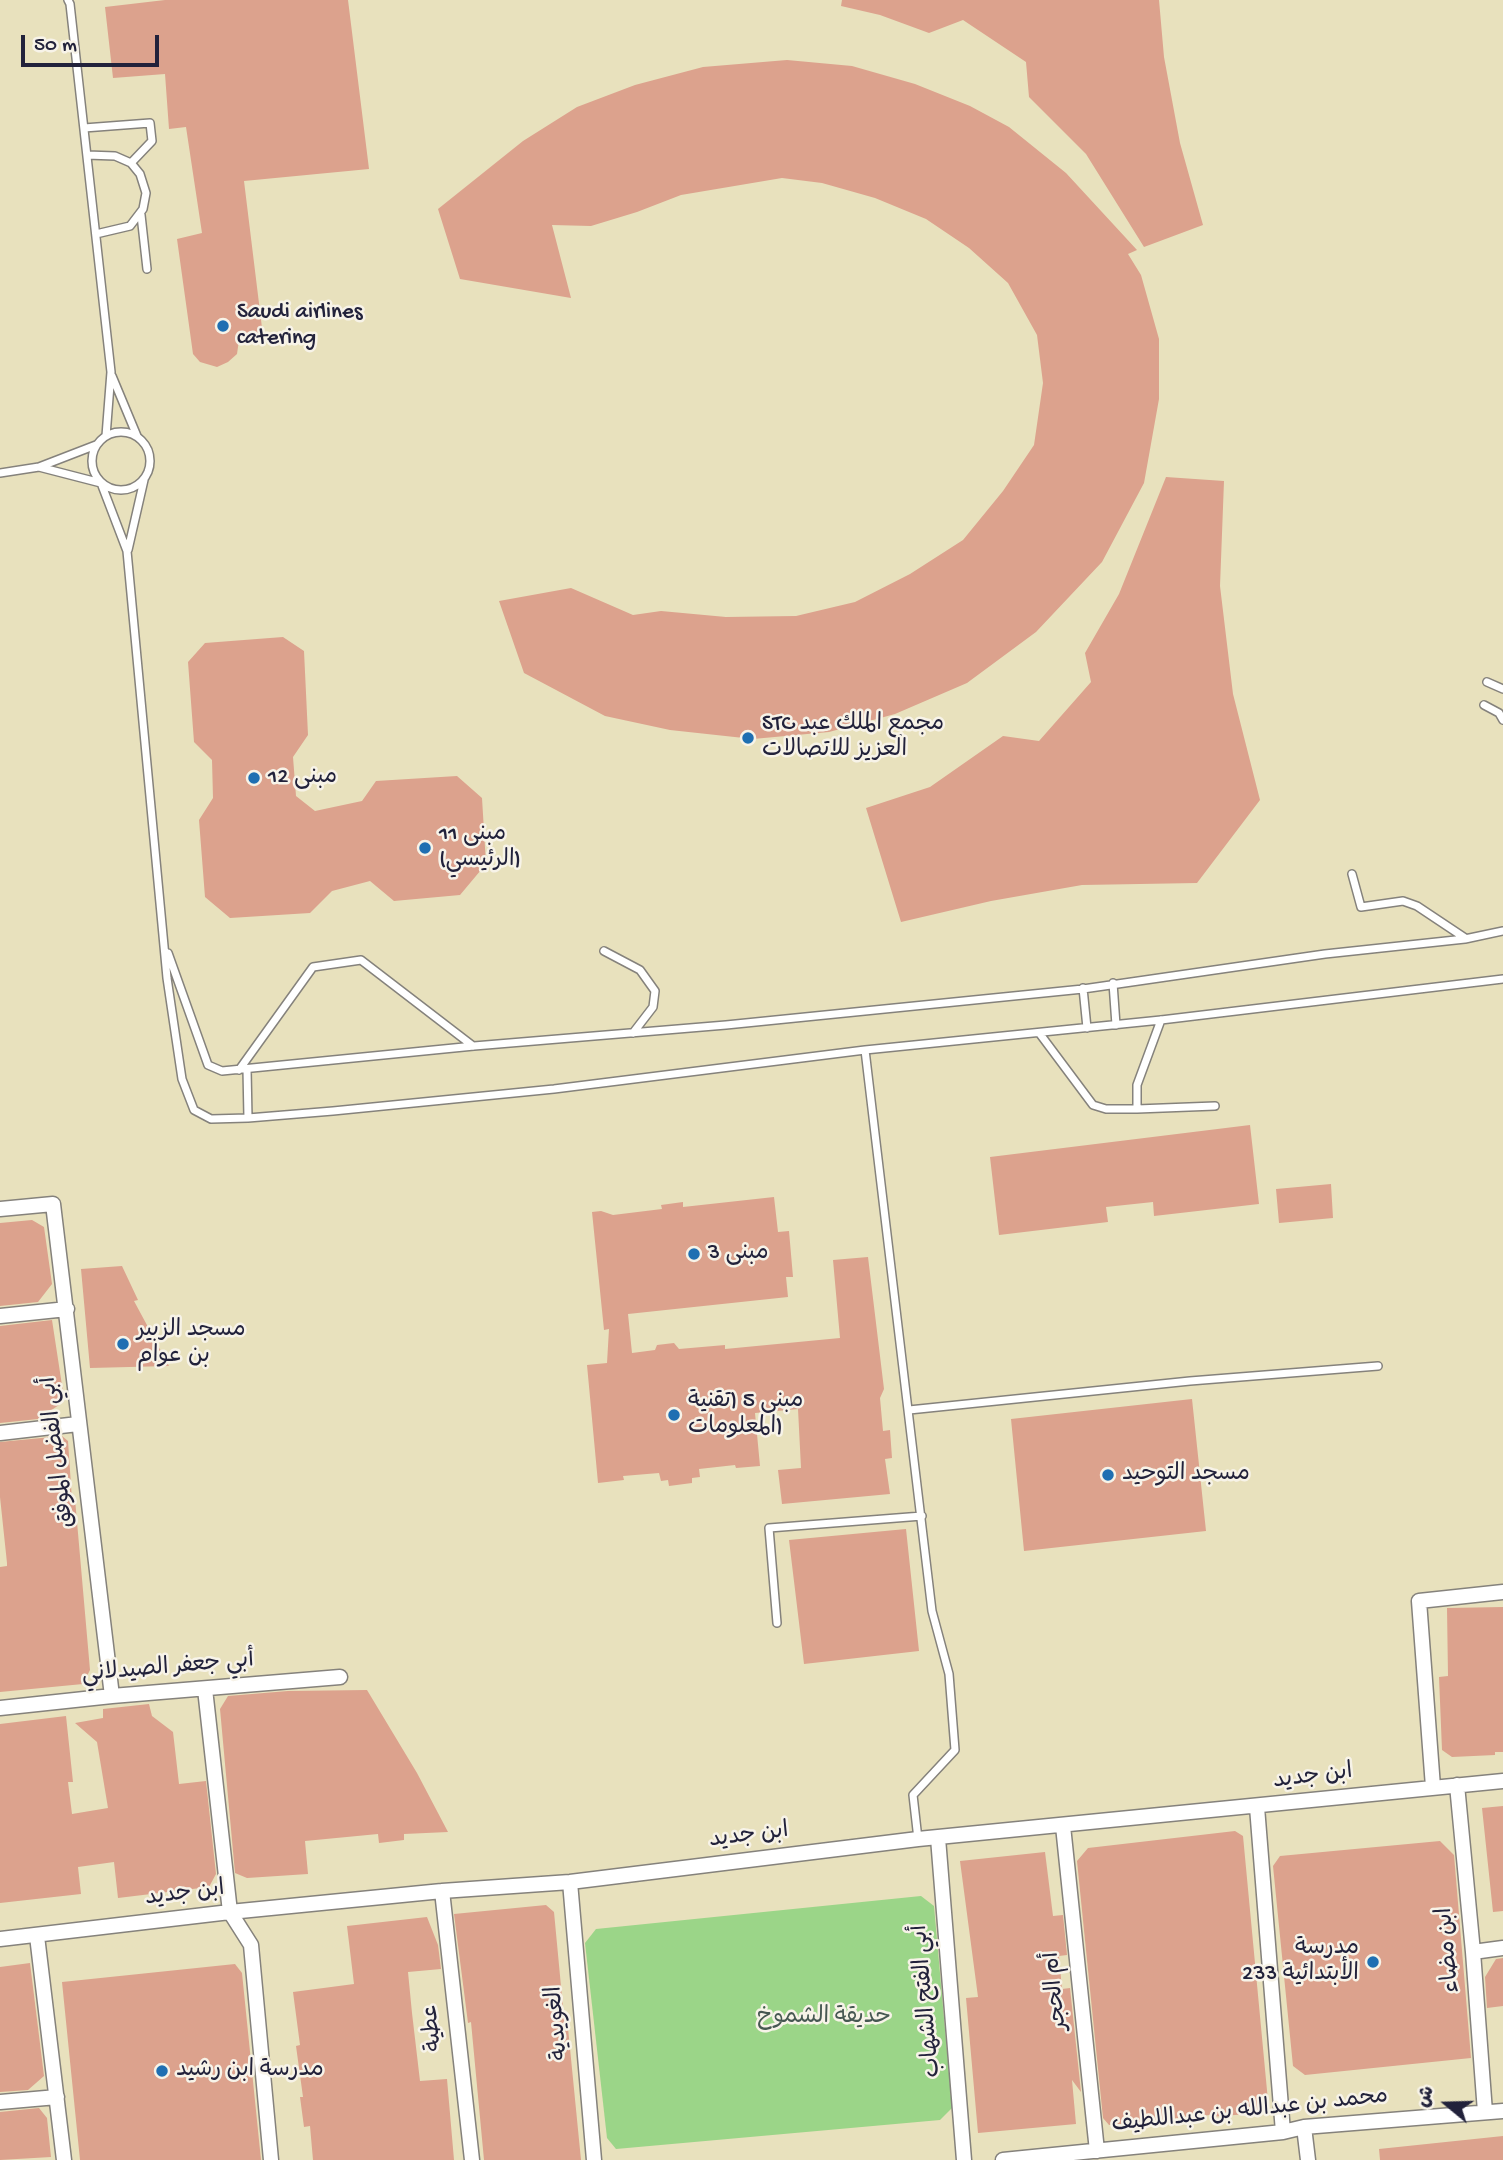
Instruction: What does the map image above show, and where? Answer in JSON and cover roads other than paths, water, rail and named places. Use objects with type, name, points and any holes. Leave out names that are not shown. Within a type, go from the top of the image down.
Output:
[{"type":"street","name":"أبي الفضل الموفق","points":[[0,1209],[52,1204],[67,1308],[78,1424],[112,1696]]},
{"type":"street","points":[[0,1316],[67,1308]]},
{"type":"street","points":[[0,1433],[78,1424]]},
{"type":"street","points":[[1433,1787],[1419,1601],[1503,1592]]},
{"type":"street","name":"أبي جعفر الصيدلاني","points":[[0,1708],[340,1677]]},
{"type":"street","points":[[205,1689],[230,1912],[251,1945],[271,2160]]},
{"type":"street","name":"ابن جديد","points":[[0,1939],[230,1912],[442,1891],[570,1882],[918,1839],[1503,1781]]},
{"type":"street","name":"ابن مضاء","points":[[1457,1785],[1485,2112]]},
{"type":"street","points":[[1257,1807],[1283,2132]]},
{"type":"street","name":"أم الحجر","points":[[1063,1826],[1097,2151]]},
{"type":"street","name":"أبي الفتح الشهاب","points":[[938,1838],[964,2160]]},
{"type":"street","name":"الغويدية","points":[[570,1882],[594,2160]]},
{"type":"street","name":"عطية","points":[[442,1891],[472,2160]]},
{"type":"street","points":[[37,1936],[64,2160]]},
{"type":"street","points":[[1473,1952],[1503,1948]]},
{"type":"street","points":[[0,2102],[57,2097]]},
{"type":"street","name":"محمد بن عبدالله بن عبداللطيف","points":[[1003,2160],[1283,2132],[1304,2127],[1503,2110]]},
{"type":"street","points":[[1304,2127],[1308,2160]]},
{"type":"lane","points":[[70,1],[111,372],[106,436]]},
{"type":"lane","points":[[84,128],[150,123],[152,141],[131,163]]},
{"type":"lane","points":[[87,155],[115,156],[131,163],[140,174],[144,184],[145,203],[141,215],[147,269]]},
{"type":"lane","points":[[96,234],[130,226],[141,215]]},
{"type":"lane","points":[[111,372],[137,436],[144,443],[151,461],[127,551]]},
{"type":"lane","points":[[137,436],[121,432],[106,436],[93,453],[93,469],[127,551],[164,942],[182,1079],[194,1110],[211,1119],[248,1118],[554,1088],[865,1050],[1040,1034],[1503,979]]},
{"type":"lane","points":[[0,474],[39,467],[96,446]]},
{"type":"lane","points":[[39,467],[101,483],[109,489],[128,490],[145,480]]},
{"type":"lane","points":[[1487,682],[1503,689]]},
{"type":"lane","points":[[1484,705],[1499,713],[1503,720]]},
{"type":"lane","points":[[1352,874],[1361,907],[1403,901],[1417,906],[1465,939]]},
{"type":"lane","points":[[164,942],[208,1065],[222,1071],[1083,988],[1325,954],[1465,939],[1503,931]]},
{"type":"lane","points":[[604,951],[640,970],[655,991],[653,1006],[633,1033]]},
{"type":"lane","points":[[248,1118],[243,1069],[313,967],[361,960],[474,1046]]},
{"type":"lane","points":[[1113,983],[1116,1025]]},
{"type":"lane","points":[[1083,988],[1087,1028]]},
{"type":"lane","points":[[1137,1109],[1137,1085],[1161,1020]]},
{"type":"lane","points":[[1040,1034],[1093,1105],[1106,1109],[1215,1106]]},
{"type":"lane","points":[[865,1050],[932,1611],[949,1674],[955,1750],[912,1795],[918,1839]]},
{"type":"lane","points":[[909,1410],[1190,1381],[1378,1366]]},
{"type":"lane","points":[[777,1623],[769,1528],[922,1516]]},
{"type":"place","name":"Saudi airlines catering","points":[[223,326]]},
{"type":"place","name":"STC مجمع الملك عبد العزيز للاتصالات","points":[[748,738]]},
{"type":"place","name":"مبنى 12","points":[[254,778]]},
{"type":"place","name":"مبنى 11 (الرئيسي)","points":[[425,848]]},
{"type":"place","name":"مبنى 3","points":[[694,1254]]},
{"type":"place","name":"مسجد الزبير بن عوام","points":[[123,1344]]},
{"type":"place","name":"مبنى 5 (تقنية المعلومات)","points":[[674,1415]]},
{"type":"place","name":"مسجد التوحيد","points":[[1108,1475]]},
{"type":"place","name":"مدرسة الأبتدائية 233","points":[[1373,1962]]},
{"type":"place","name":"مدرسة ابن رشيد","points":[[162,2071]]},
{"type":"park label","name":"حديقة الشموخ","points":[[824,2018]]}]
